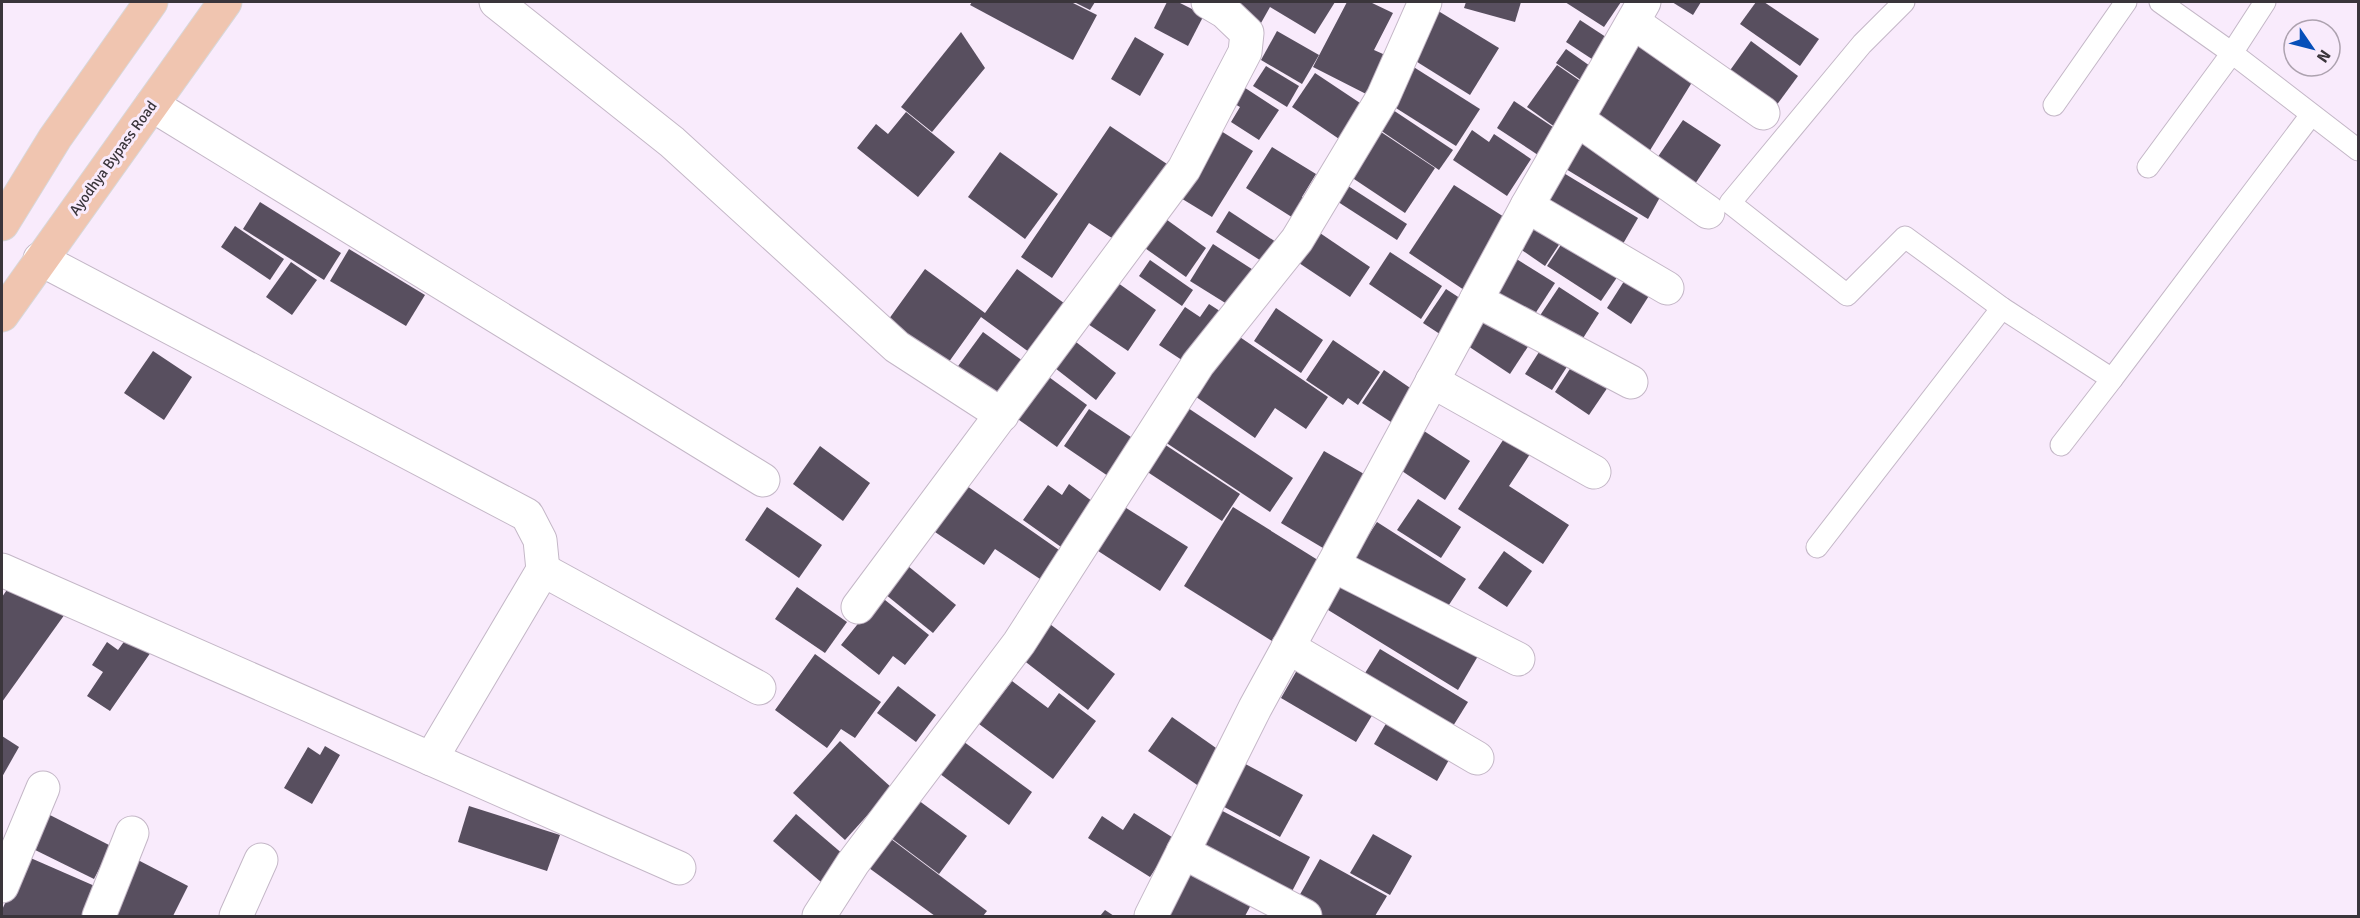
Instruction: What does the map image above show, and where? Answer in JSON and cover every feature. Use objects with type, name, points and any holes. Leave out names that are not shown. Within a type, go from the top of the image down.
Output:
[{"type":"main road","points":[[2,224],[55,138],[151,2]]},
{"type":"main road","name":"Ayodhya Bypass Road","points":[[2,315],[225,2]]},
{"type":"street","points":[[496,2],[672,142],[897,347],[1002,415]]},
{"type":"street","points":[[858,608],[1184,169],[1245,52],[1247,33],[1225,12],[1208,2]]},
{"type":"street","points":[[819,916],[853,862],[1019,643],[1198,364],[1297,240],[1383,97],[1425,2]]},
{"type":"street","points":[[1151,916],[1288,647],[1527,206],[1639,12],[1763,113]]},
{"type":"street","points":[[152,105],[763,480]]},
{"type":"street","points":[[1578,120],[1708,212]]},
{"type":"street","points":[[1527,206],[1667,288]]},
{"type":"street","points":[[40,259],[527,515],[540,540],[543,570],[431,759]]},
{"type":"street","points":[[1476,300],[1631,382]]},
{"type":"street","points":[[1432,381],[1594,472]]},
{"type":"street","points":[[1333,565],[1518,659]]},
{"type":"street","points":[[2,570],[679,868]]},
{"type":"street","points":[[543,570],[759,688]]},
{"type":"street","points":[[1288,647],[1476,758]]},
{"type":"street","points":[[2,886],[43,788]]},
{"type":"street","points":[[99,916],[132,833]]},
{"type":"street","points":[[1183,852],[1305,916]]},
{"type":"street","points":[[236,916],[261,860]]},
{"type":"lane","points":[[1904,2],[1862,44],[1730,203],[1847,295],[1905,237],[2002,308],[2112,379]]},
{"type":"lane","points":[[2054,105],[2126,2]]},
{"type":"lane","points":[[2160,2],[2232,53],[2358,150]]},
{"type":"lane","points":[[2148,167],[2232,53],[2265,2]]},
{"type":"lane","points":[[2061,445],[2311,115]]},
{"type":"lane","points":[[1817,547],[2002,308]]},
{"type":"building","points":[[972,2],[1071,2],[1097,15],[1073,60],[970,5]]},
{"type":"building","points":[[1074,2],[1095,2],[1090,10]]},
{"type":"building","points":[[1167,2],[1178,2],[1204,15],[1188,46],[1154,28]]},
{"type":"building","points":[[1226,2],[1335,2],[1315,34],[1270,7],[1261,23]]},
{"type":"building","points":[[1347,2],[1370,2],[1393,13],[1374,50],[1392,58],[1372,97],[1313,67]]},
{"type":"building","points":[[1466,2],[1521,2],[1515,22],[1464,8]]},
{"type":"building","points":[[1565,2],[1621,2],[1604,27]]},
{"type":"building","points":[[1672,2],[1701,2],[1693,15]]},
{"type":"building","points":[[1756,2],[1764,2],[1819,39],[1800,66],[1740,24]]},
{"type":"building","points":[[1435,9],[1499,48],[1470,95],[1406,55]]},
{"type":"building","points":[[1580,20],[1615,43],[1601,65],[1566,42]]},
{"type":"building","points":[[1277,31],[1319,55],[1302,84],[1261,60]]},
{"type":"building","points":[[961,32],[985,68],[932,132],[901,107]]},
{"type":"building","points":[[1135,37],[1164,54],[1140,96],[1111,79]]},
{"type":"building","points":[[1751,41],[1798,76],[1773,110],[1726,76]]},
{"type":"building","points":[[1636,43],[1694,79],[1649,152],[1591,116]]},
{"type":"building","points":[[1566,49],[1600,73],[1591,87],[1556,63]]},
{"type":"building","points":[[1557,65],[1589,87],[1559,130],[1527,107]]},
{"type":"building","points":[[1266,66],[1299,86],[1287,107],[1253,86]]},
{"type":"building","points":[[1412,66],[1480,109],[1456,146],[1388,103]]},
{"type":"building","points":[[1315,73],[1369,109],[1345,143],[1292,107]]},
{"type":"building","points":[[1236,82],[1279,110],[1259,140],[1231,122],[1240,107],[1226,99]]},
{"type":"building","points":[[1514,101],[1559,131],[1541,157],[1497,128]]},
{"type":"building","points":[[1393,110],[1453,150],[1439,170],[1380,130]]},
{"type":"building","points":[[906,112],[955,152],[918,197],[857,148],[876,124],[888,134]]},
{"type":"building","points":[[1683,120],[1721,145],[1691,190],[1653,164]]},
{"type":"building","points":[[1110,126],[1173,168],[1121,244],[1089,223],[1052,278],[1021,257]]},
{"type":"building","points":[[1375,128],[1435,168],[1405,213],[1345,173]]},
{"type":"building","points":[[1472,130],[1489,142],[1494,134],[1531,159],[1507,196],[1453,160]]},
{"type":"building","points":[[1221,131],[1253,151],[1212,217],[1179,197]]},
{"type":"building","points":[[1582,131],[1665,188],[1648,219],[1561,166]]},
{"type":"building","points":[[1272,147],[1316,174],[1302,197],[1310,202],[1298,221],[1246,188]]},
{"type":"building","points":[[1000,152],[1058,194],[1025,239],[968,197]]},
{"type":"building","points":[[1557,169],[1638,218],[1620,249],[1539,200]]},
{"type":"building","points":[[1342,182],[1407,224],[1397,240],[1332,198]]},
{"type":"building","points":[[1454,185],[1512,222],[1473,296],[1409,253]]},
{"type":"building","points":[[260,202],[341,253],[324,280],[243,229]]},
{"type":"building","points":[[1229,211],[1279,244],[1266,264],[1216,232]]},
{"type":"building","points":[[1536,215],[1566,234],[1545,266],[1516,246]]},
{"type":"building","points":[[1163,217],[1206,248],[1186,277],[1142,246]]},
{"type":"building","points":[[235,226],[284,259],[270,280],[221,247]]},
{"type":"building","points":[[1317,231],[1370,267],[1350,297],[1296,261]]},
{"type":"building","points":[[1568,234],[1622,270],[1601,301],[1547,266]]},
{"type":"building","points":[[1213,244],[1258,273],[1235,309],[1190,281]]},
{"type":"building","points":[[349,249],[425,295],[406,326],[330,281]]},
{"type":"building","points":[[1390,252],[1442,286],[1421,319],[1369,284]]},
{"type":"building","points":[[1515,258],[1555,283],[1533,317],[1493,292]]},
{"type":"building","points":[[1150,260],[1193,290],[1182,306],[1139,276]]},
{"type":"building","points":[[291,262],[317,280],[292,315],[266,297]]},
{"type":"building","points":[[925,269],[985,313],[1017,269],[1068,306],[1033,355],[981,317],[946,366],[886,323]]},
{"type":"building","points":[[1628,275],[1652,291],[1631,324],[1607,308]]},
{"type":"building","points":[[1111,278],[1156,310],[1128,351],[1082,320]]},
{"type":"building","points":[[1559,287],[1599,313],[1580,343],[1539,317]]},
{"type":"building","points":[[1446,289],[1472,306],[1449,340],[1423,323]]},
{"type":"building","points":[[1209,304],[1226,315],[1191,366],[1159,345],[1185,307],[1200,317]]},
{"type":"building","points":[[1276,308],[1323,340],[1301,373],[1254,341]]},
{"type":"building","points":[[1486,312],[1531,342],[1510,374],[1465,344]]},
{"type":"building","points":[[1231,331],[1328,397],[1306,429],[1275,408],[1255,438],[1189,392]]},
{"type":"building","points":[[983,332],[1034,369],[1004,410],[953,373]]},
{"type":"building","points":[[1067,335],[1116,373],[1096,400],[1046,361]]},
{"type":"building","points":[[1333,340],[1380,372],[1358,405],[1348,398],[1343,405],[1306,380]]},
{"type":"building","points":[[1546,341],[1572,359],[1552,390],[1525,374]]},
{"type":"building","points":[[153,351],[192,377],[164,420],[124,393]]},
{"type":"building","points":[[1577,358],[1612,381],[1589,415],[1555,392]]},
{"type":"building","points":[[1038,369],[1087,405],[1057,447],[1008,412]]},
{"type":"building","points":[[1384,370],[1419,394],[1397,426],[1362,403]]},
{"type":"building","points":[[1188,408],[1293,478],[1270,512],[1165,442]]},
{"type":"building","points":[[1089,409],[1134,439],[1108,476],[1064,446]]},
{"type":"building","points":[[1424,431],[1470,461],[1445,500],[1399,469]]},
{"type":"building","points":[[1507,434],[1532,451],[1509,486],[1569,525],[1543,564],[1458,509]]},
{"type":"building","points":[[1164,444],[1240,494],[1222,521],[1146,471]]},
{"type":"building","points":[[820,446],[870,483],[843,521],[793,484]]},
{"type":"building","points":[[1324,451],[1371,478],[1328,551],[1281,523]]},
{"type":"building","points":[[1069,484],[1104,510],[1071,554],[1023,520],[1048,485],[1062,495]]},
{"type":"building","points":[[967,486],[1059,550],[1040,579],[995,549],[984,565],[935,532]]},
{"type":"building","points":[[1418,499],[1461,527],[1441,558],[1397,530]]},
{"type":"building","points":[[1123,506],[1188,547],[1160,591],[1095,549]]},
{"type":"building","points":[[767,507],[822,545],[799,578],[745,540]]},
{"type":"building","points":[[1233,507],[1321,562],[1272,641],[1184,586]]},
{"type":"building","points":[[1377,522],[1466,579],[1441,617],[1352,560]]},
{"type":"building","points":[[1504,551],[1532,571],[1507,607],[1478,588]]},
{"type":"building","points":[[908,566],[956,605],[933,633],[885,594]]},
{"type":"building","points":[[1341,571],[1478,656],[1458,690],[1320,605]]},
{"type":"building","points":[[15,578],[65,614],[2,702],[2,597]]},
{"type":"building","points":[[797,587],[847,622],[825,653],[775,619]]},
{"type":"building","points":[[880,596],[929,635],[905,665],[893,656],[879,675],[841,645]]},
{"type":"building","points":[[1046,621],[1115,674],[1088,710],[1018,656]]},
{"type":"building","points":[[128,636],[151,652],[110,711],[87,696],[103,672],[92,665],[107,642],[118,650]]},
{"type":"building","points":[[1380,649],[1468,702],[1445,739],[1357,686]]},
{"type":"building","points":[[815,654],[881,702],[855,738],[841,729],[827,748],[775,710]]},
{"type":"building","points":[[1300,665],[1376,709],[1356,742],[1281,698]]},
{"type":"building","points":[[1012,681],[1048,708],[1059,693],[1096,721],[1053,779],[979,724]]},
{"type":"building","points":[[898,686],[936,715],[916,742],[877,713]]},
{"type":"building","points":[[1391,715],[1454,751],[1437,781],[1374,744]]},
{"type":"building","points":[[1172,717],[1226,755],[1203,789],[1148,751]]},
{"type":"building","points":[[2,736],[19,747],[2,777]]},
{"type":"building","points":[[956,736],[1032,792],[1009,825],[932,768]]},
{"type":"building","points":[[840,741],[892,788],[845,840],[793,793]]},
{"type":"building","points":[[325,746],[340,755],[312,804],[284,788],[308,747],[320,755]]},
{"type":"building","points":[[1238,760],[1303,795],[1280,837],[1215,802]]},
{"type":"building","points":[[918,800],[967,836],[939,874],[891,838]]},
{"type":"building","points":[[469,806],[560,835],[547,871],[458,842]]},
{"type":"building","points":[[1213,806],[1310,857],[1288,899],[1191,847]]},
{"type":"building","points":[[42,811],[111,846],[94,879],[25,845]]},
{"type":"building","points":[[1134,813],[1175,839],[1150,877],[1088,838],[1102,816],[1123,830]]},
{"type":"building","points":[[796,814],[851,861],[828,888],[773,841]]},
{"type":"building","points":[[1373,834],[1412,856],[1390,895],[1350,873]]},
{"type":"building","points":[[891,839],[987,911],[983,916],[935,916],[869,868]]},
{"type":"building","points":[[26,856],[97,887],[84,916],[2,916],[2,910]]},
{"type":"building","points":[[136,859],[188,886],[173,916],[112,916]]},
{"type":"building","points":[[1320,859],[1387,896],[1375,916],[1313,916],[1294,905]]},
{"type":"building","points":[[1183,864],[1253,901],[1245,916],[1164,916]]},
{"type":"building","points":[[1105,910],[1114,916],[1100,916]]}]
